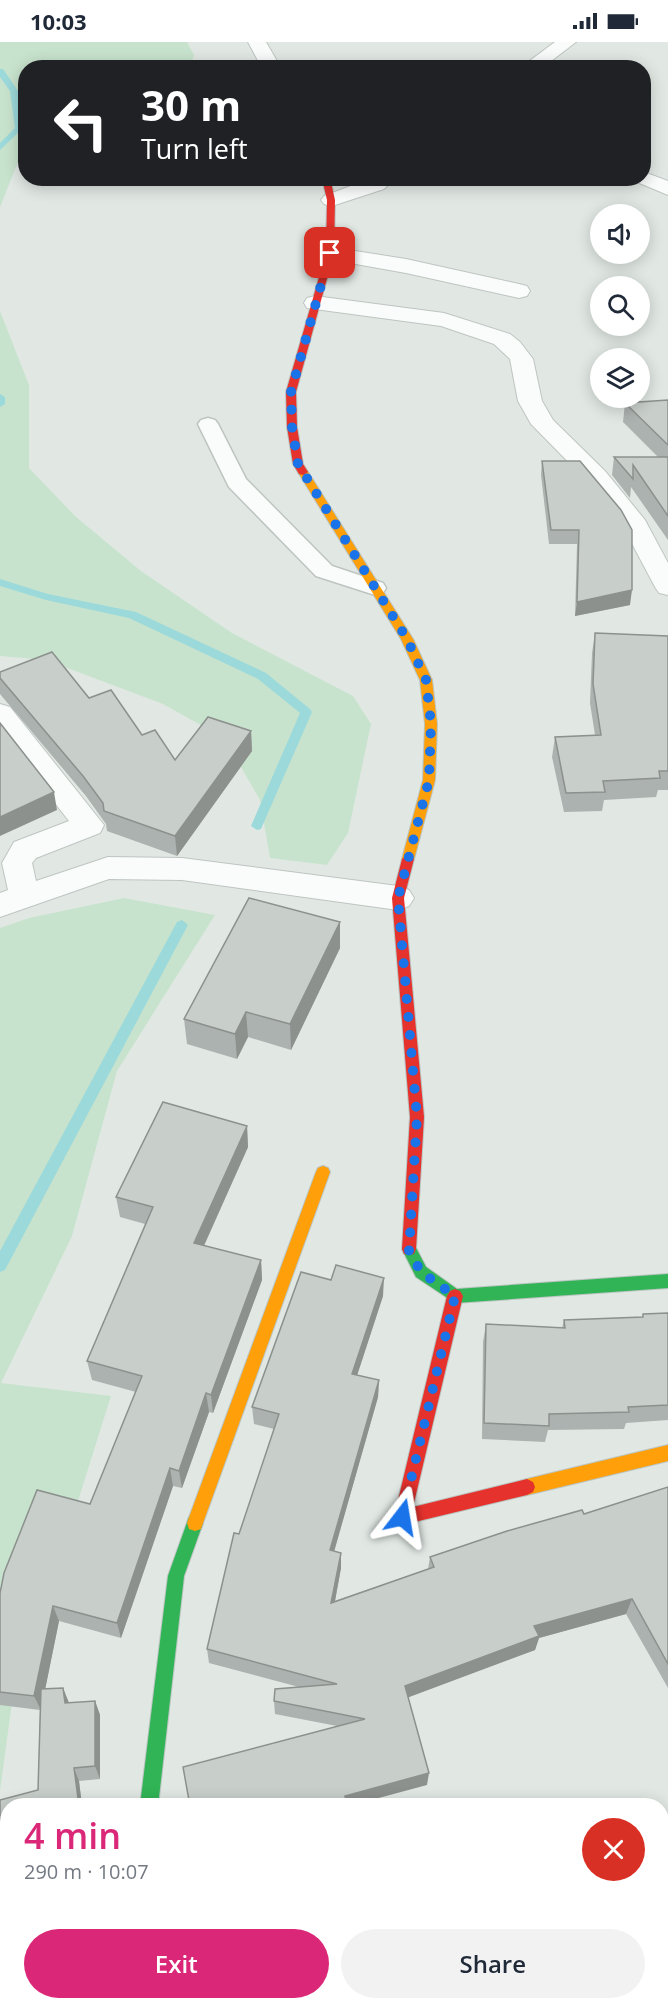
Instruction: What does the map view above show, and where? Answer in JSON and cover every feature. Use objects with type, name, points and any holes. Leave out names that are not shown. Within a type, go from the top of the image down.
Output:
[{"type":"street","points":[[257,42],[267,60]]},
{"type":"street","points":[[541,60],[567,42]]},
{"type":"street","points":[[651,181],[668,189]]},
{"type":"street","points":[[328,186],[331,200],[330,253],[291,392],[292,427],[298,464],[407,639],[426,680],[431,724],[429,780],[398,898],[417,1117],[409,1251],[421,1272],[455,1296],[496,1295],[668,1281]]},
{"type":"street","points":[[331,200],[374,186]]},
{"type":"street","points":[[330,253],[406,266],[519,291]]},
{"type":"street","points":[[315,303],[444,320],[502,339],[513,347],[521,360],[531,401],[543,424],[596,476],[633,520],[668,586]]},
{"type":"street","points":[[0,714],[89,825],[25,850],[17,863],[12,900],[108,868],[182,869],[398,898]]},
{"type":"street","points":[[150,1798],[176,1576],[323,1172]]},
{"type":"street","points":[[455,1296],[402,1517],[668,1453]]},
{"type":"lane","points":[[208,424],[237,482],[324,571],[375,588]]},
{"type":"green space","points":[[0,42],[187,42],[194,55],[192,60],[18,60],[18,162],[0,207]]},
{"type":"green space","points":[[0,311],[29,385],[29,468],[75,516],[141,571],[232,633],[353,696],[371,724],[348,833],[327,865],[270,858],[260,800],[224,738],[163,704],[46,660],[0,656]]},
{"type":"green space","points":[[124,898],[215,915],[117,1071],[72,1236],[1,1383],[111,1396],[73,1517],[25,1607],[0,1791],[0,928],[29,918]]},
{"type":"building","points":[[668,400],[668,445],[630,408],[650,408],[650,401]]},
{"type":"building","points":[[614,457],[668,457],[668,516],[633,465],[633,479]]},
{"type":"building","points":[[542,461],[580,461],[621,510],[632,530],[632,590],[577,602],[579,530],[551,530]]},
{"type":"building","points":[[595,633],[668,636],[668,771],[659,771],[660,778],[603,781],[605,792],[566,793],[555,737],[601,735],[593,684]]},
{"type":"building","points":[[52,652],[89,698],[111,690],[142,735],[155,730],[175,760],[208,717],[251,731],[175,836],[104,811],[103,803],[83,776],[0,678],[0,672]]},
{"type":"building","points":[[0,723],[54,792],[0,817]]},
{"type":"building","points":[[249,898],[340,922],[290,1024],[246,1012],[235,1034],[184,1019]]},
{"type":"building","points":[[163,1102],[247,1126],[194,1243],[261,1260],[211,1395],[206,1393],[179,1471],[170,1468],[117,1623],[53,1606],[34,1696],[0,1692],[0,1593],[4,1573],[37,1490],[90,1504],[142,1376],[87,1361],[153,1207],[116,1197]]},
{"type":"building","points":[[336,1265],[384,1278],[352,1374],[379,1380],[330,1550],[341,1553],[331,1603],[434,1567],[430,1557],[507,1531],[582,1510],[584,1514],[668,1487],[668,1664],[632,1599],[534,1626],[539,1636],[405,1686],[429,1773],[345,1796],[345,1798],[189,1798],[183,1767],[365,1719],[274,1701],[275,1689],[337,1684],[207,1649],[234,1533],[239,1534],[279,1414],[252,1407],[301,1272],[331,1280]]},
{"type":"building","points":[[668,1313],[668,1405],[628,1407],[629,1412],[549,1414],[549,1426],[484,1423],[486,1324],[565,1328],[564,1320],[643,1317],[643,1314]]},
{"type":"building","points":[[63,1688],[65,1703],[95,1701],[95,1766],[74,1768],[78,1798],[8,1798],[38,1790],[41,1689]]},
{"type":"waterway","points":[[0,71],[14,91],[18,121]]},
{"type":"waterway","points":[[0,148],[18,129]]},
{"type":"waterway","points":[[0,397],[0,404]]},
{"type":"waterway","points":[[0,582],[46,597],[132,615],[262,676],[306,712],[257,826]]},
{"type":"waterway","points":[[0,1265],[182,925]]},
{"type":"traffic: fast","points":[[409,1249],[421,1272],[455,1296],[668,1281]]},
{"type":"traffic: fast","points":[[150,1798],[176,1576],[195,1523]]},
{"type":"traffic: slow","points":[[303,472],[407,639],[426,680],[431,724],[429,780],[408,859]]},
{"type":"traffic: slow","points":[[195,1523],[323,1172]]},
{"type":"traffic: slow","points":[[527,1487],[668,1453]]},
{"type":"traffic: jam","points":[[303,472],[298,464],[292,427],[291,392],[330,253],[331,200],[328,186]]},
{"type":"traffic: jam","points":[[408,859],[398,898],[417,1117],[409,1249]]},
{"type":"traffic: jam","points":[[455,1296],[402,1517],[527,1487]]},
{"type":"route","points":[[330,253],[291,392],[292,427],[298,464],[407,639],[426,680],[431,724],[429,780],[398,898],[417,1117],[409,1251],[421,1272],[455,1296],[402,1517]]}]
